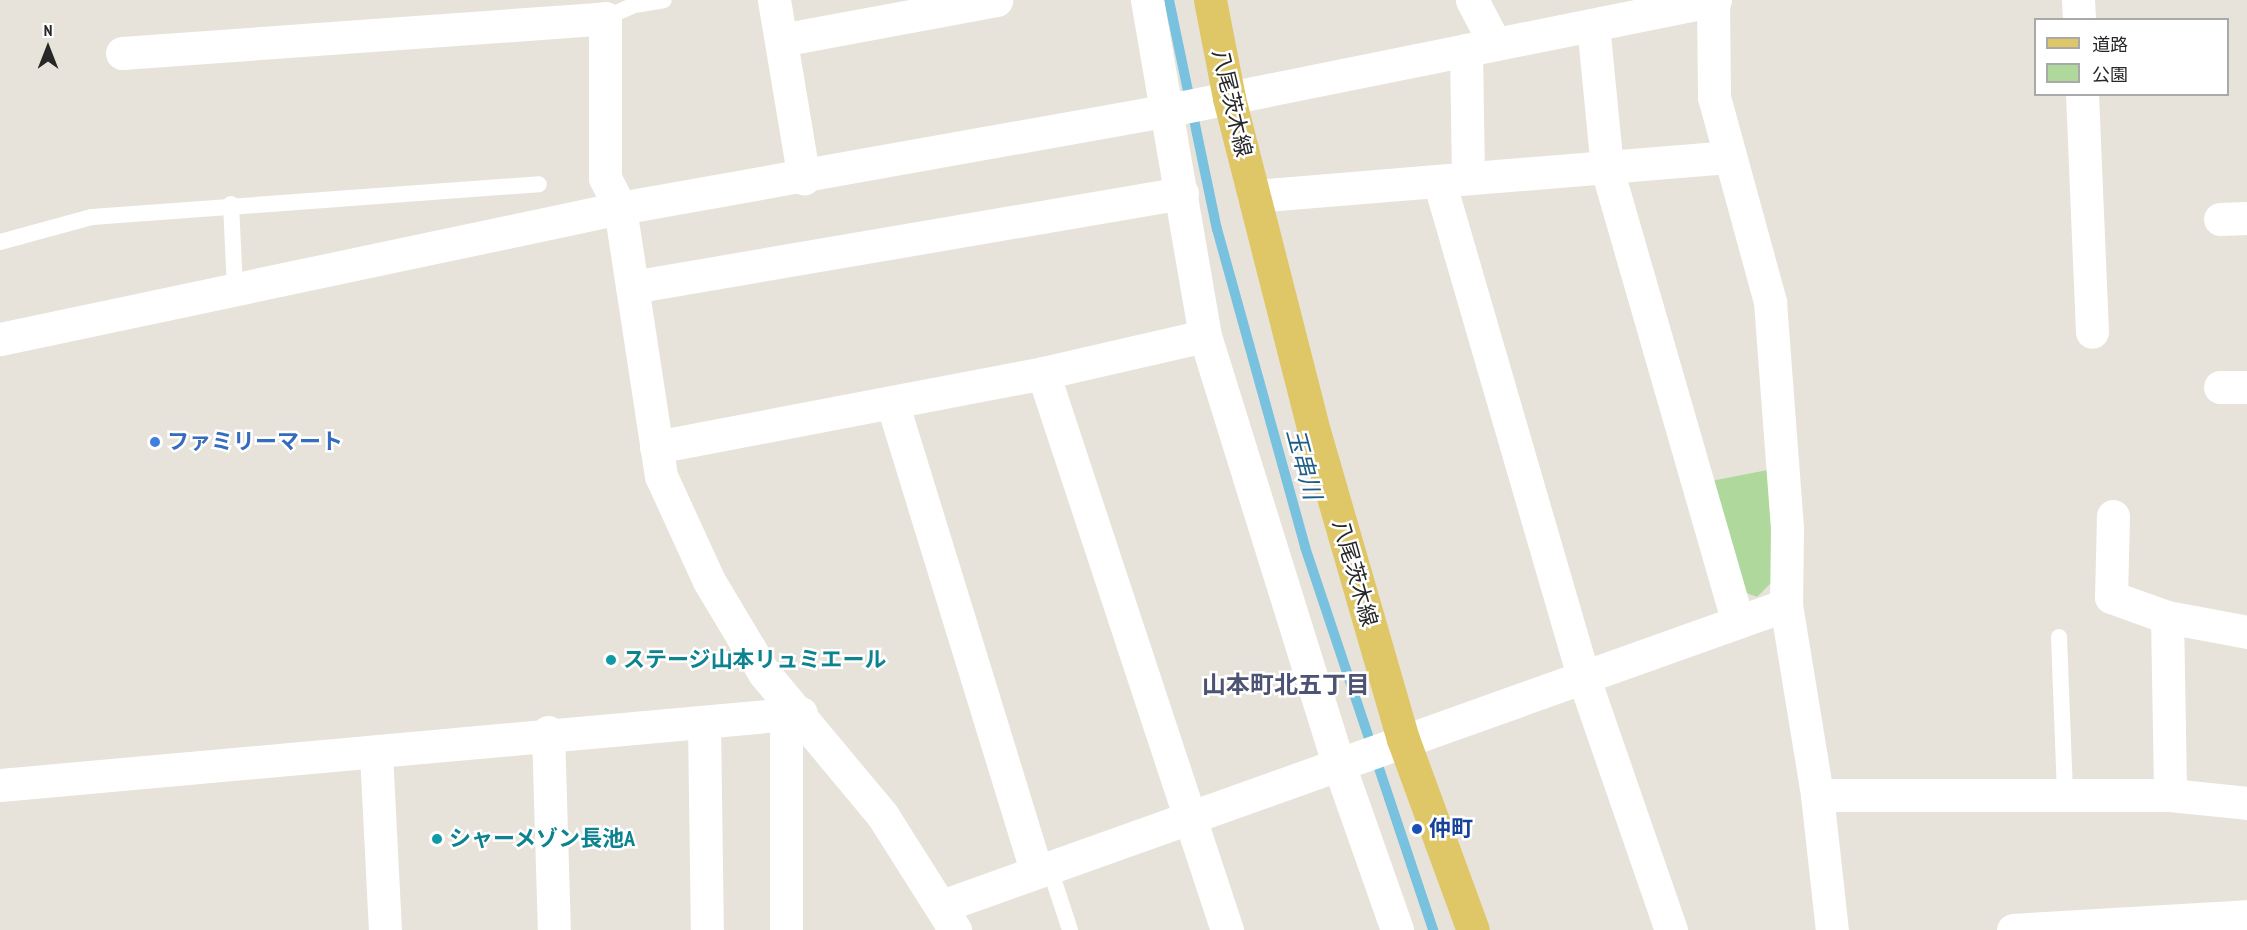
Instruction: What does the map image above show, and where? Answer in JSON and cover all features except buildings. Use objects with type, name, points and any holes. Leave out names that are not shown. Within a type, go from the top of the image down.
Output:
[{"type":"main road","name":"八尾茨木線","points":[[1210,0],[1222,99],[1254,196],[1314,431],[1399,741],[1473,930]]},
{"type":"street","points":[[774,0],[804,179]]},
{"type":"street","points":[[781,40],[996,0]]},
{"type":"street","points":[[1147,0],[1170,110],[1205,336],[1396,930]]},
{"type":"street","points":[[1472,0],[1481,47],[1453,179],[1583,676],[1671,930]]},
{"type":"street","points":[[0,339],[620,208],[804,179],[1170,110],[1714,0],[1714,97],[1727,157],[1752,224],[1770,302],[1786,528],[1786,605],[1817,795],[1832,930]]},
{"type":"street","points":[[2078,0],[2079,18]]},
{"type":"street","points":[[122,53],[605,18],[605,178],[620,208],[661,476],[709,581],[764,673],[793,714],[883,816],[949,918],[1042,868],[1190,819],[1399,741],[1737,620],[1786,605]]},
{"type":"street","points":[[1593,25],[1607,169],[1737,620]]},
{"type":"street","points":[[2082,96],[2092,332]]},
{"type":"street","points":[[1254,196],[1607,169],[1727,157]]},
{"type":"street","points":[[632,287],[1182,193]]},
{"type":"street","points":[[656,447],[1042,373],[1205,336]]},
{"type":"street","points":[[1042,373],[1227,930]]},
{"type":"street","points":[[892,402],[1042,868]]},
{"type":"street","points":[[2113,516],[2110,597],[2167,617],[2247,632]]},
{"type":"street","points":[[2167,617],[2170,795]]},
{"type":"street","points":[[0,785],[376,753],[548,732],[704,723],[793,714]]},
{"type":"street","points":[[786,930],[793,714]]},
{"type":"street","points":[[704,723],[707,930]]},
{"type":"street","points":[[548,732],[554,930]]},
{"type":"street","points":[[376,753],[385,930]]},
{"type":"street","points":[[1817,795],[2170,795],[2247,803]]},
{"type":"street","points":[[2013,930],[2247,916]]},
{"type":"lane","points":[[605,18],[634,4],[664,0]]},
{"type":"lane","points":[[0,243],[92,217],[231,204],[539,184]]},
{"type":"lane","points":[[231,204],[236,290]]},
{"type":"lane","points":[[2059,637],[2065,795]]},
{"type":"lane","points":[[1042,868],[1070,930]]},
{"type":"green space","points":[[1773,469],[1775,579],[1757,597],[1744,592],[1711,481]]},
{"type":"waterway","name":"玉串川","points":[[1169,0],[1217,229],[1305,547],[1433,930]]},
{"type":"place","name":"ファミリーマート","points":[[155,442]]},
{"type":"place","name":"ステージ山本リュミエール","points":[[611,660]]},
{"type":"place","name":"仲町","points":[[1417,829]]},
{"type":"place","name":"シャーメゾン長池A","points":[[437,839]]},
{"type":"district","name":"山本町北五丁目","points":[[1286,685]]}]
